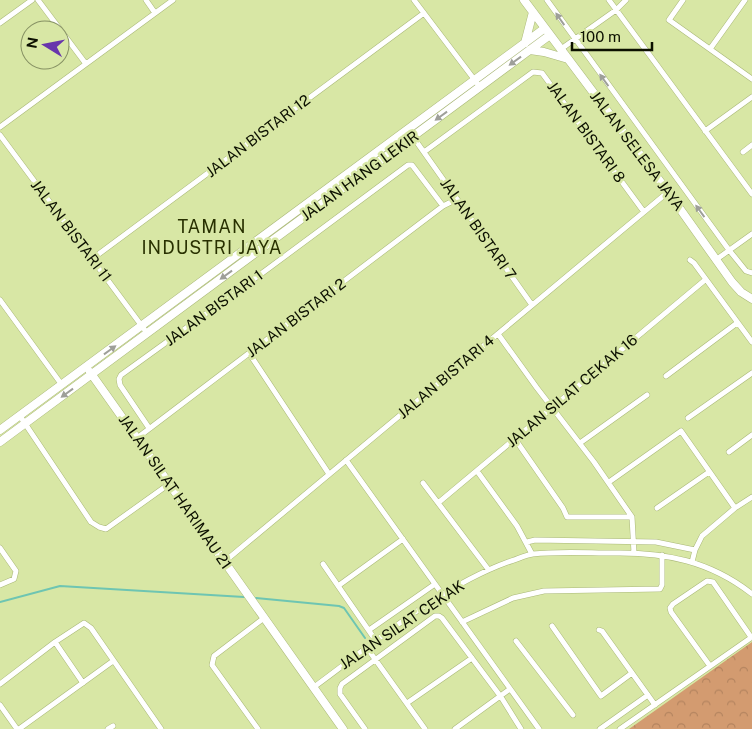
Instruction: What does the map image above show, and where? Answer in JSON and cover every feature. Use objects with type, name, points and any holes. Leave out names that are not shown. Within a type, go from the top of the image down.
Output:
[{"type":"street","points":[[0,23],[32,0]]},
{"type":"street","points":[[38,0],[86,64]]},
{"type":"street","points":[[146,0],[155,13]]},
{"type":"street","points":[[0,127],[173,0]]},
{"type":"street","points":[[414,0],[477,84]]},
{"type":"street","name":"JALAN SELESA JAYA","points":[[524,0],[668,192],[732,282],[741,292],[752,299]]},
{"type":"street","points":[[547,0],[729,250],[741,266],[752,274]]},
{"type":"street","points":[[609,0],[752,194]]},
{"type":"street","points":[[561,48],[616,10],[626,0]]},
{"type":"street","points":[[683,0],[669,20],[751,78]]},
{"type":"street","points":[[710,49],[745,0]]},
{"type":"street","points":[[533,12],[527,47],[568,59]]},
{"type":"street","name":"JALAN BISTARI 12","points":[[92,259],[424,13]]},
{"type":"street","name":"JALAN HANG LEKIR","points":[[0,442],[413,136],[477,84],[548,32]]},
{"type":"street","name":"JALAN BISTARI 8","points":[[424,152],[533,72],[539,72],[542,73],[644,212]]},
{"type":"street","name":"JALAN HANG LEKIR","points":[[0,430],[408,129],[477,84]]},
{"type":"street","points":[[705,131],[752,97]]},
{"type":"street","points":[[408,129],[424,152]]},
{"type":"street","name":"JALAN BISTARI 11","points":[[0,135],[147,333]]},
{"type":"street","points":[[743,152],[752,145]]},
{"type":"street","name":"JALAN BISTARI 7","points":[[424,152],[532,306]]},
{"type":"street","name":"JALAN BISTARI 1","points":[[149,428],[120,385],[119,379],[122,374],[265,272],[408,165],[412,165],[443,206]]},
{"type":"street","name":"JALAN BISTARI 4","points":[[224,562],[668,192]]},
{"type":"street","name":"JALAN BISTARI 2","points":[[137,438],[443,206],[457,199]]},
{"type":"street","points":[[717,260],[752,234]]},
{"type":"street","points":[[690,260],[752,342]]},
{"type":"street","name":"JALAN SILAT CEKAK 16","points":[[438,503],[705,280]]},
{"type":"street","points":[[0,300],[62,385]]},
{"type":"street","points":[[666,376],[738,323]]},
{"type":"street","points":[[498,334],[609,482],[632,517],[634,552]]},
{"type":"street","points":[[249,353],[329,474]]},
{"type":"street","name":"JALAN SILAT HARIMAU 21","points":[[86,367],[343,729]]},
{"type":"street","points":[[688,418],[752,373]]},
{"type":"street","points":[[580,443],[647,395]]},
{"type":"street","points":[[20,416],[91,522],[98,528],[106,529],[169,484]]},
{"type":"street","points":[[609,482],[681,431],[735,508]]},
{"type":"street","points":[[729,452],[752,435]]},
{"type":"street","points":[[515,439],[563,508],[567,517],[632,517]]},
{"type":"street","points":[[346,460],[539,729]]},
{"type":"street","points":[[477,471],[527,542],[532,554]]},
{"type":"street","points":[[657,508],[709,472]]},
{"type":"street","points":[[424,483],[488,569]]},
{"type":"street","points":[[692,562],[695,550],[702,536],[735,508],[752,497]]},
{"type":"street","points":[[338,586],[403,540]]},
{"type":"street","points":[[527,542],[535,540],[656,542],[695,550]]},
{"type":"street","points":[[0,548],[16,571],[16,575],[14,579],[0,584]]},
{"type":"street","name":"JALAN SILAT CEKAK","points":[[314,687],[376,640],[442,594],[488,569],[532,554],[634,552],[662,554],[716,571],[738,583],[752,594]]},
{"type":"street","name":"JALAN SILAT CEKAK","points":[[462,622],[513,598],[544,591],[660,589],[662,584],[662,554]]},
{"type":"street","points":[[324,564],[376,640]]},
{"type":"street","points":[[620,729],[752,637],[713,582],[707,581],[673,604],[670,612],[710,666]]},
{"type":"street","points":[[369,630],[435,584]]},
{"type":"street","points":[[365,729],[340,694],[342,684],[435,616],[442,618],[522,729]]},
{"type":"street","points":[[258,729],[212,664],[212,661],[214,656],[264,618]]},
{"type":"street","points":[[0,684],[84,623],[90,628],[161,729]]},
{"type":"street","points":[[552,626],[601,696],[632,672]]},
{"type":"street","points":[[599,630],[602,631],[655,705]]},
{"type":"street","points":[[516,641],[573,715]]},
{"type":"street","points":[[56,642],[83,683]]},
{"type":"street","points":[[367,648],[425,729]]},
{"type":"street","points":[[407,703],[472,658]]},
{"type":"street","points":[[0,705],[18,729],[113,661]]},
{"type":"street","points":[[455,729],[510,689]]},
{"type":"street","points":[[600,729],[648,695]]},
{"type":"green space","points":[[752,642],[752,729],[629,729]]},
{"type":"waterway","points":[[0,602],[60,586],[244,597]]},
{"type":"waterway","points":[[256,598],[339,606],[344,608],[365,638]]},
{"type":"district","name":"TAMAN INDUSTRI JAYA","points":[[212,237]]}]
